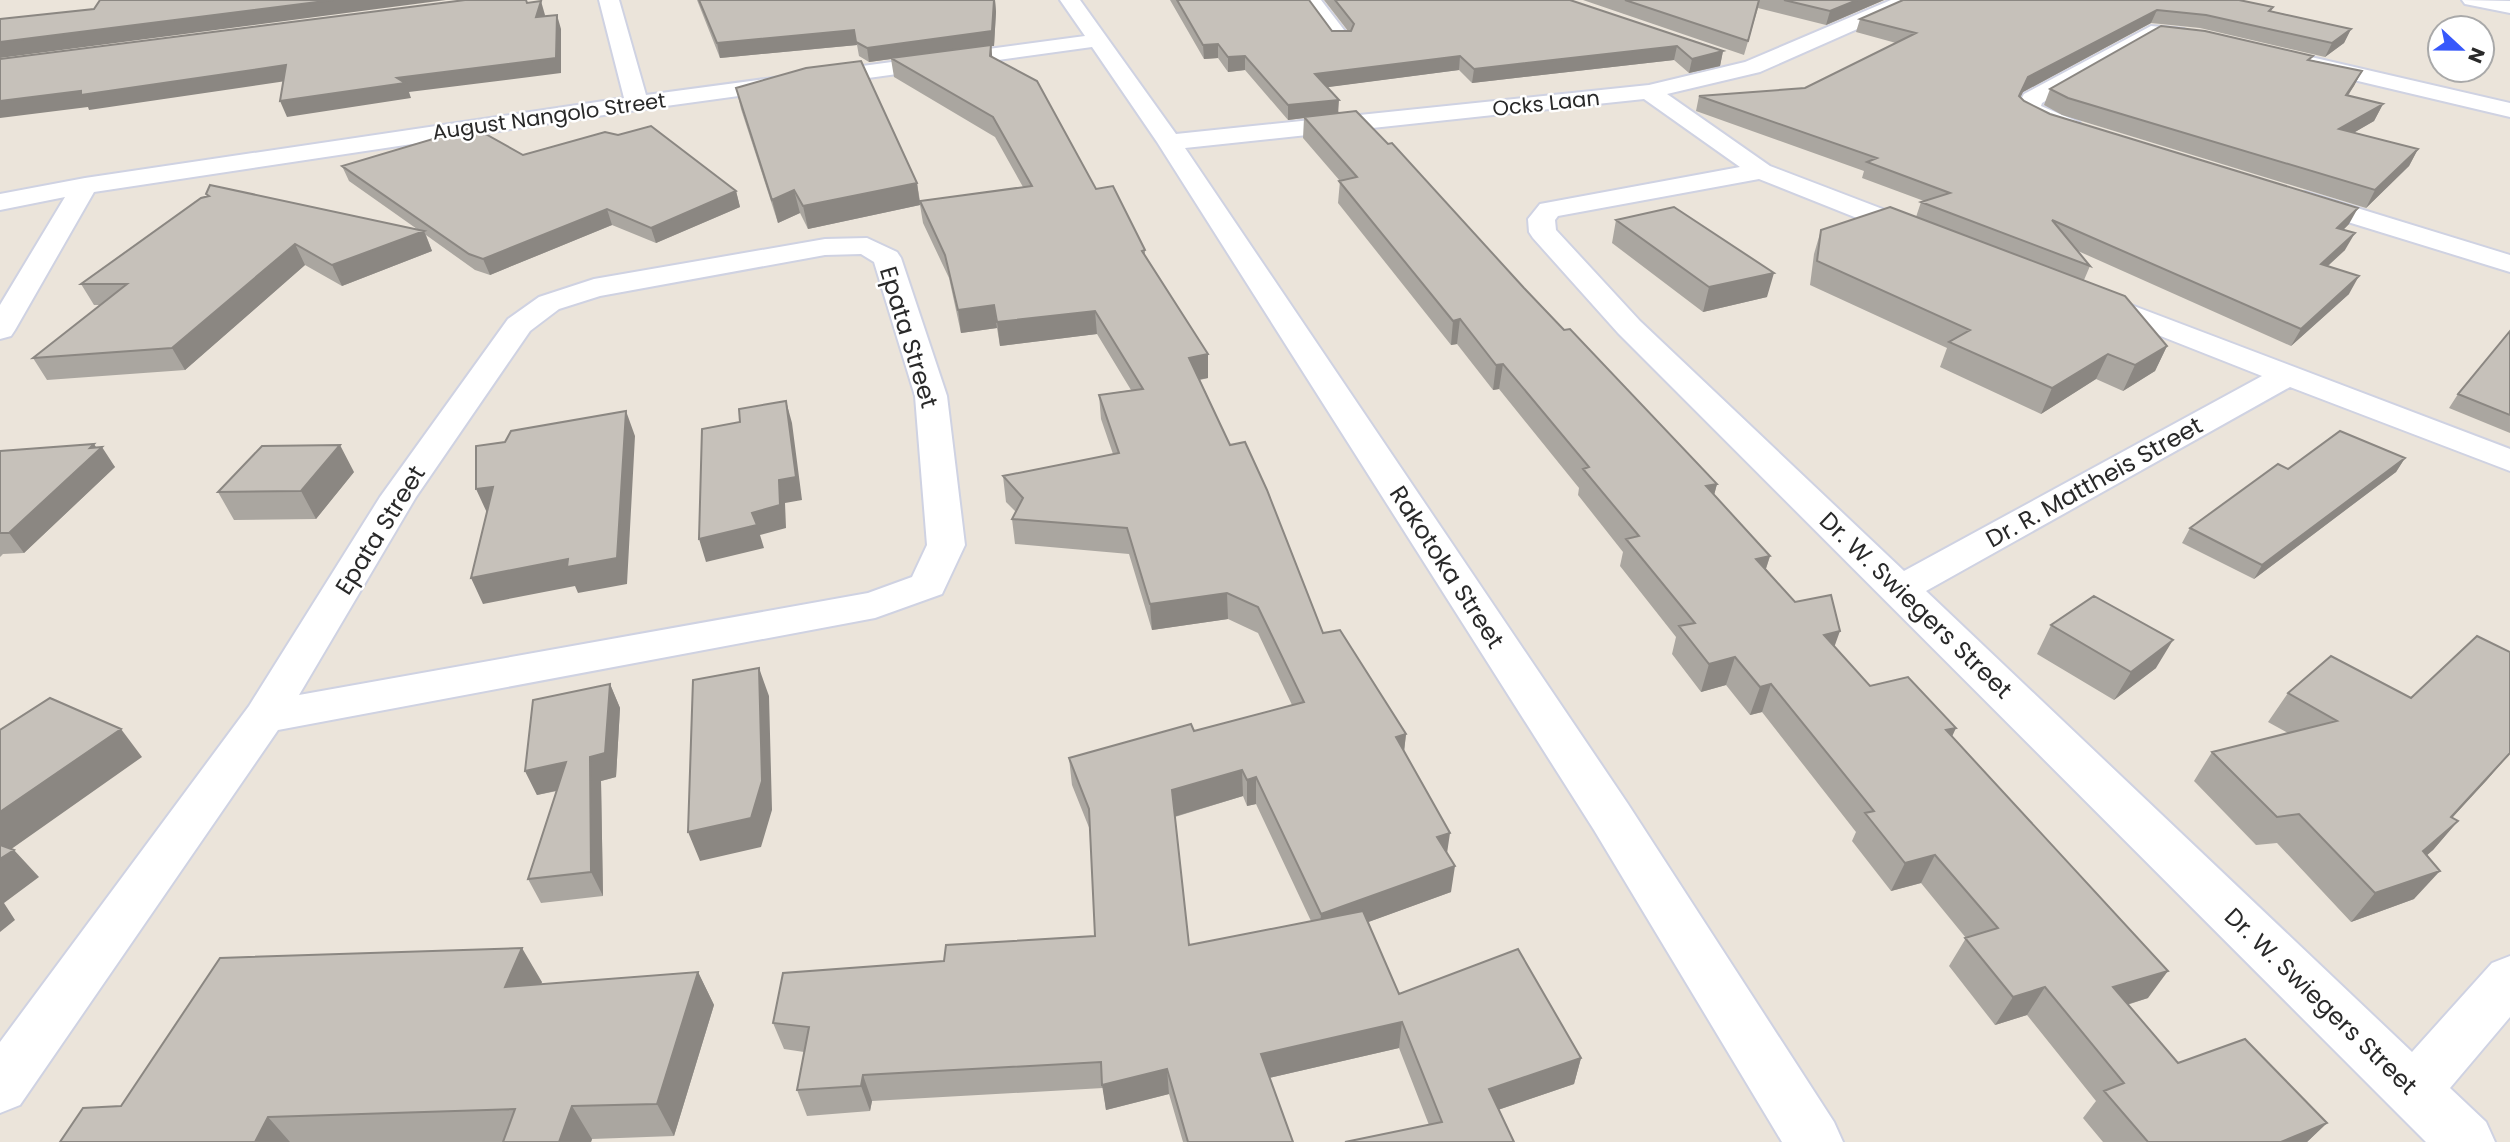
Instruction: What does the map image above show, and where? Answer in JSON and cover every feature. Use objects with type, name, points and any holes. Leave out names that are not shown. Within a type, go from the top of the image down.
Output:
[{"type":"street","points":[[609,0],[637,103]]},
{"type":"street","name":"Rakotoka Street","points":[[1070,0],[1169,142],[1611,817],[1814,1142]]},
{"type":"street","points":[[1311,0],[1341,38]]},
{"type":"street","name":"Ocks Laan","points":[[1169,142],[1649,92],[1752,67],[1907,0]]},
{"type":"street","points":[[2472,0],[2510,7]]},
{"type":"street","points":[[2093,134],[2053,122],[2028,108],[2032,99],[2151,32],[2200,37]]},
{"type":"street","name":"August Nangolo Street","points":[[0,202],[85,186],[637,103],[1099,40]]},
{"type":"street","points":[[1713,53],[1752,67]]},
{"type":"street","points":[[2294,59],[2510,110]]},
{"type":"street","points":[[1649,92],[1762,171],[1939,240]]},
{"type":"street","name":"Dr. W. Swiegers Street","points":[[1762,171],[1549,210],[1541,219],[1543,232],[1629,327],[2466,1142]]},
{"type":"street","points":[[0,330],[85,186]]},
{"type":"street","points":[[2288,195],[2510,264]]},
{"type":"street","name":"Epata Street","points":[[0,1087],[264,717],[398,497],[519,324],[549,303],[594,288],[825,247],[867,246],[887,258],[931,396],[946,545],[928,584],[875,605],[264,717]]},
{"type":"street","points":[[2068,290],[2510,461]]},
{"type":"street","name":"Dr. R. Mattheis Street","points":[[1900,589],[2288,375]]},
{"type":"street","points":[[2413,1091],[2510,979]]},
{"type":"building","points":[[100,0],[333,0],[0,42],[0,19],[94,9]]},
{"type":"building","points":[[465,0],[526,0],[527,3],[541,1],[536,17],[557,15],[556,58],[397,78],[405,83],[280,101],[286,65],[81,95],[81,91],[0,101],[0,59]]},
{"type":"building","points":[[699,0],[994,0],[992,31],[867,48],[856,42],[854,30],[717,43]]},
{"type":"building","points":[[1177,0],[1309,0],[1332,31],[1351,31],[1354,24],[1335,0],[1570,0],[1723,51],[1692,59],[1677,46],[1474,69],[1460,56],[1315,74],[1339,100],[1288,105],[1245,56],[1228,57],[1218,44],[1203,45]]},
{"type":"building","points":[[1625,0],[1759,0],[1748,41]]},
{"type":"building","points":[[1784,0],[1857,0],[1830,11]]},
{"type":"building","points":[[1903,0],[2239,0],[2273,7],[2269,11],[2351,29],[2332,43],[2206,15],[2157,10],[2028,77],[2019,96],[2050,114],[2358,208],[2337,228],[2355,233],[2321,264],[2359,276],[2301,329],[2052,220],[2090,266],[1921,202],[1950,193],[1867,162],[1877,158],[1699,96],[1805,88],[1916,33],[1860,19]]},
{"type":"building","points":[[2161,26],[2205,31],[2313,56],[2308,60],[2362,71],[2346,95],[2383,104],[2339,129],[2418,149],[2375,190],[2068,98],[2050,89]]},
{"type":"building","points":[[991,45],[990,56],[1037,81],[1096,189],[1113,186],[1145,250],[1142,251],[1208,354],[1189,358],[1230,445],[1245,442],[1267,490],[1323,633],[1340,630],[1406,734],[1396,737],[1450,833],[1437,837],[1455,866],[1321,914],[1256,777],[1247,780],[1242,770],[1172,790],[1189,945],[1363,911],[1399,994],[1518,949],[1581,1058],[1489,1089],[1514,1142],[1345,1142],[1442,1122],[1402,1022],[1261,1054],[1293,1142],[1188,1142],[1167,1069],[1102,1085],[1101,1062],[863,1075],[861,1086],[797,1090],[809,1027],[773,1023],[783,973],[944,961],[946,945],[1095,936],[1089,809],[1069,758],[1191,724],[1194,731],[1304,702],[1258,607],[1227,593],[1150,604],[1127,528],[1012,519],[1023,498],[1003,476],[1119,453],[1099,395],[1143,389],[1095,311],[997,322],[994,305],[958,310],[945,255],[920,201],[1032,186],[993,117],[891,58]]},
{"type":"building","points":[[861,61],[917,183],[803,206],[794,190],[772,200],[736,88],[806,68]]},
{"type":"building","points":[[1356,111],[1388,144],[1392,143],[1564,330],[1570,329],[1717,484],[1706,486],[1770,556],[1756,559],[1795,602],[1831,595],[1840,631],[1824,635],[1870,686],[1908,677],[1956,728],[1946,730],[2168,971],[2113,987],[2178,1063],[2245,1039],[2327,1123],[2281,1142],[2148,1142],[2104,1091],[2124,1083],[2045,987],[2013,997],[1965,938],[1998,928],[1935,855],[1905,863],[1865,813],[1874,811],[1771,684],[1760,687],[1735,657],[1709,664],[1679,626],[1695,623],[1626,539],[1639,536],[1583,469],[1589,467],[1503,364],[1496,365],[1460,319],[1453,321],[1339,181],[1357,177],[1304,117]]},
{"type":"building","points":[[651,126],[736,191],[651,228],[607,209],[483,259],[469,254],[342,166],[473,127],[523,155],[605,132],[618,135]]},
{"type":"building","points":[[210,185],[424,231],[332,265],[295,244],[172,348],[33,358],[127,284],[81,284],[201,198],[209,196],[206,194]]},
{"type":"building","points":[[1674,207],[1774,273],[1709,287],[1616,220]]},
{"type":"building","points":[[1890,207],[2125,296],[2167,346],[2135,365],[2108,354],[2052,388],[1949,342],[1970,330],[1817,261],[1821,230]]},
{"type":"building","points":[[2510,331],[2510,415],[2458,394]]},
{"type":"building","points":[[786,401],[796,477],[779,480],[780,505],[752,513],[757,525],[699,539],[702,429],[740,422],[739,409]]},
{"type":"building","points":[[626,411],[617,558],[567,567],[568,559],[471,578],[493,487],[476,489],[476,446],[505,442],[511,431]]},
{"type":"building","points":[[2340,431],[2405,458],[2262,565],[2190,528],[2278,464],[2288,469]]},
{"type":"building","points":[[94,444],[90,448],[102,447],[9,533],[0,533],[0,451]]},
{"type":"building","points":[[340,445],[301,491],[218,492],[262,446]]},
{"type":"building","points":[[2094,596],[2173,640],[2131,672],[2051,625]]},
{"type":"building","points":[[2477,636],[2510,652],[2510,753],[2451,817],[2458,821],[2423,851],[2440,871],[2375,893],[2299,814],[2277,817],[2212,752],[2337,721],[2288,693],[2331,656],[2411,698]]},
{"type":"building","points":[[759,668],[762,781],[751,818],[688,832],[693,680]]},
{"type":"building","points":[[610,684],[605,753],[590,757],[591,872],[528,879],[566,762],[525,771],[533,700]]},
{"type":"building","points":[[50,698],[121,729],[0,812],[0,730]]},
{"type":"building","points":[[0,845],[14,850],[0,859]]},
{"type":"building","points":[[522,948],[505,987],[698,972],[657,1104],[572,1106],[559,1142],[503,1142],[515,1109],[268,1117],[255,1142],[60,1142],[83,1108],[121,1106],[220,958]]}]
